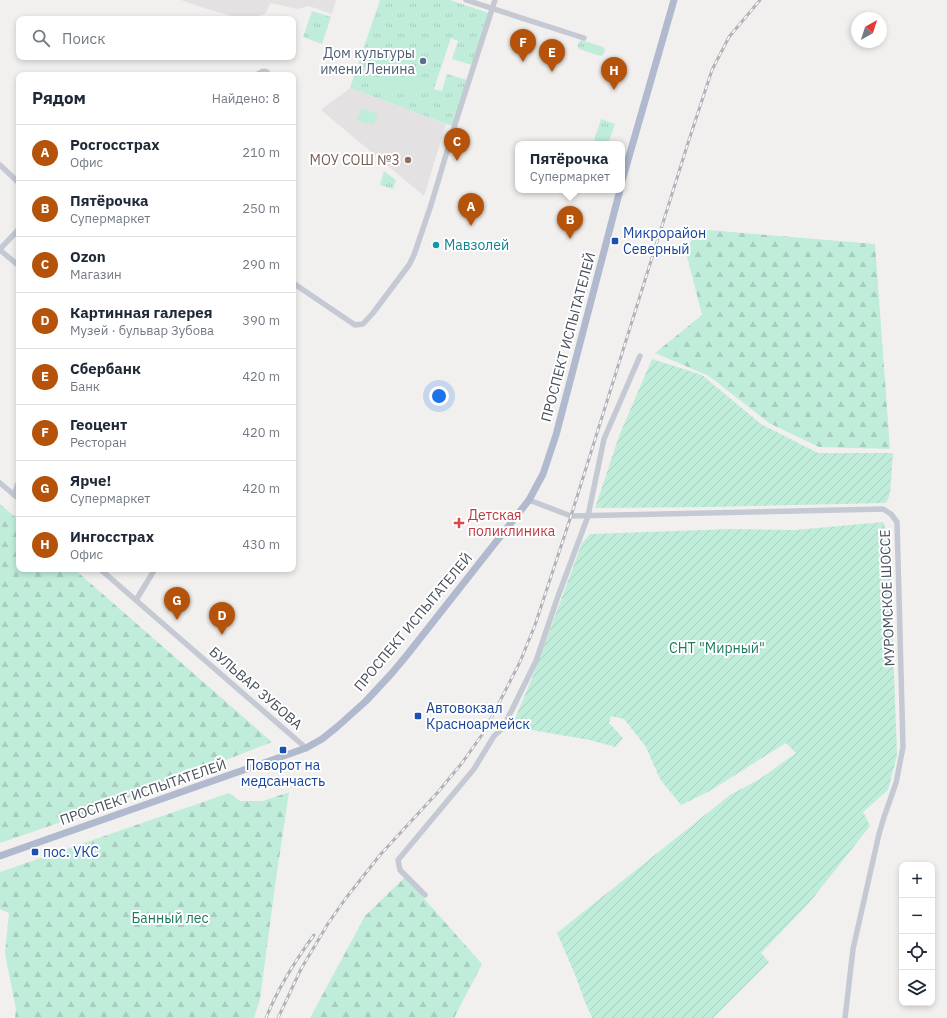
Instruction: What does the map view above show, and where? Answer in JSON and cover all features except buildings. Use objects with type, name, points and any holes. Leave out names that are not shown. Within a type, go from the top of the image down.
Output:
[{"type":"main road","points":[[625,171],[674,0]]},
{"type":"main road","name":"ПРОСПЕКТ ИСПЫТАТЕЛЕЙ","points":[[0,856],[306,748],[322,739],[366,701],[392,673],[529,500],[542,474],[556,435],[619,193]]},
{"type":"street","points":[[466,0],[584,38]]},
{"type":"street","points":[[296,285],[356,325],[363,324],[374,313],[409,265],[414,255],[431,205],[495,0]]},
{"type":"street","points":[[260,72],[267,72]]},
{"type":"street","points":[[0,165],[16,180]]},
{"type":"street","points":[[16,232],[0,249],[16,263]]},
{"type":"street","points":[[424,895],[400,870],[398,860],[474,769],[494,736],[503,728],[536,661],[588,516],[604,439],[640,356]]},
{"type":"street","points":[[0,483],[16,496]]},
{"type":"street","name":"МУРОМСКОЕ ШОССЕ","points":[[529,500],[571,516],[883,510],[892,514],[897,522],[904,747],[896,783],[879,834],[853,950],[845,1018]]},
{"type":"street","name":"БУЛЬВАР ЗУБОВА","points":[[103,572],[306,748]]},
{"type":"street","points":[[136,600],[153,572]]},
{"type":"shaded area","points":[[181,0],[336,0],[332,14],[309,6],[297,9],[270,3],[266,13],[258,16],[232,16]]},
{"type":"shaded area","name":"МОУ СОШ №3","points":[[350,88],[446,124],[424,196],[321,110]]},
{"type":"green space","points":[[380,0],[450,0],[489,13],[472,65],[452,59],[458,41],[451,38],[434,89],[442,91],[447,74],[467,80],[452,126],[350,88]]},
{"type":"green space","points":[[312,11],[331,17],[322,44],[303,37]]},
{"type":"green space","points":[[582,40],[603,47],[605,49],[604,54],[601,56],[579,49],[578,44]]},
{"type":"green space","points":[[383,70],[418,83],[413,98],[377,85]]},
{"type":"green space","points":[[361,108],[378,114],[374,125],[357,120]]},
{"type":"green space","points":[[601,119],[615,124],[609,141],[594,141]]},
{"type":"green space","points":[[384,171],[396,180],[393,189],[380,185]]},
{"type":"green space","points":[[697,229],[875,244],[890,449],[819,447],[769,423],[709,376],[655,353],[702,315],[686,252]]},
{"type":"green space","points":[[652,359],[702,375],[761,424],[818,453],[893,453],[890,494],[886,503],[595,508],[619,436]]},
{"type":"green space","points":[[0,504],[16,517],[16,572],[77,572],[272,742],[105,807],[0,843]]},
{"type":"green space","name":"СНТ \"Мирный\"","points":[[883,522],[889,535],[897,756],[888,790],[863,812],[870,826],[809,903],[761,953],[769,962],[713,1018],[592,1018],[557,933],[730,795],[760,779],[796,753],[786,743],[708,792],[681,805],[660,779],[646,747],[624,719],[611,716],[609,723],[623,738],[615,747],[590,740],[512,726],[532,678],[582,543],[590,534],[733,529],[795,530]]},
{"type":"green space","name":"Банный лес","points":[[289,792],[260,999],[254,1018],[15,1018],[16,1010],[5,953],[9,913],[0,909],[0,872],[229,793],[240,801],[263,801]]},
{"type":"green space","points":[[405,877],[482,964],[454,1018],[310,1018],[365,916]]},
{"type":"railway","points":[[278,1018],[301,969],[329,922],[380,855],[438,792],[462,763],[484,732],[520,662],[535,625],[571,516],[712,70],[729,37],[760,0]]},
{"type":"railway","points":[[266,1018],[287,975],[314,935]]},
{"type":"place","name":"Дом культуры имени Ленина","points":[[423,61]]},
{"type":"place","name":"Геоцент","points":[[523,62]]},
{"type":"place","name":"Сбербанк","points":[[552,72]]},
{"type":"place","name":"Ингосстрах","points":[[614,90]]},
{"type":"place","name":"МОУ СОШ №3","points":[[408,160]]},
{"type":"place","name":"Ozon","points":[[457,161]]},
{"type":"place","name":"Росгосстрах","points":[[471,226]]},
{"type":"place","name":"Пятёрочка","points":[[570,239]]},
{"type":"place","name":"Микрорайон Северный","points":[[615,241]]},
{"type":"place","name":"Мавзолей","points":[[436,245]]},
{"type":"place","name":"Детская поликлиника","points":[[459,523]]},
{"type":"place","name":"Ярче!","points":[[177,620]]},
{"type":"place","name":"Картинная галерея","points":[[222,635]]},
{"type":"place","name":"Автовокзал Красноармейск","points":[[418,716]]},
{"type":"place","name":"Поворот на медсанчасть","points":[[283,750]]},
{"type":"place","name":"пос. УКС","points":[[35,852]]}]
